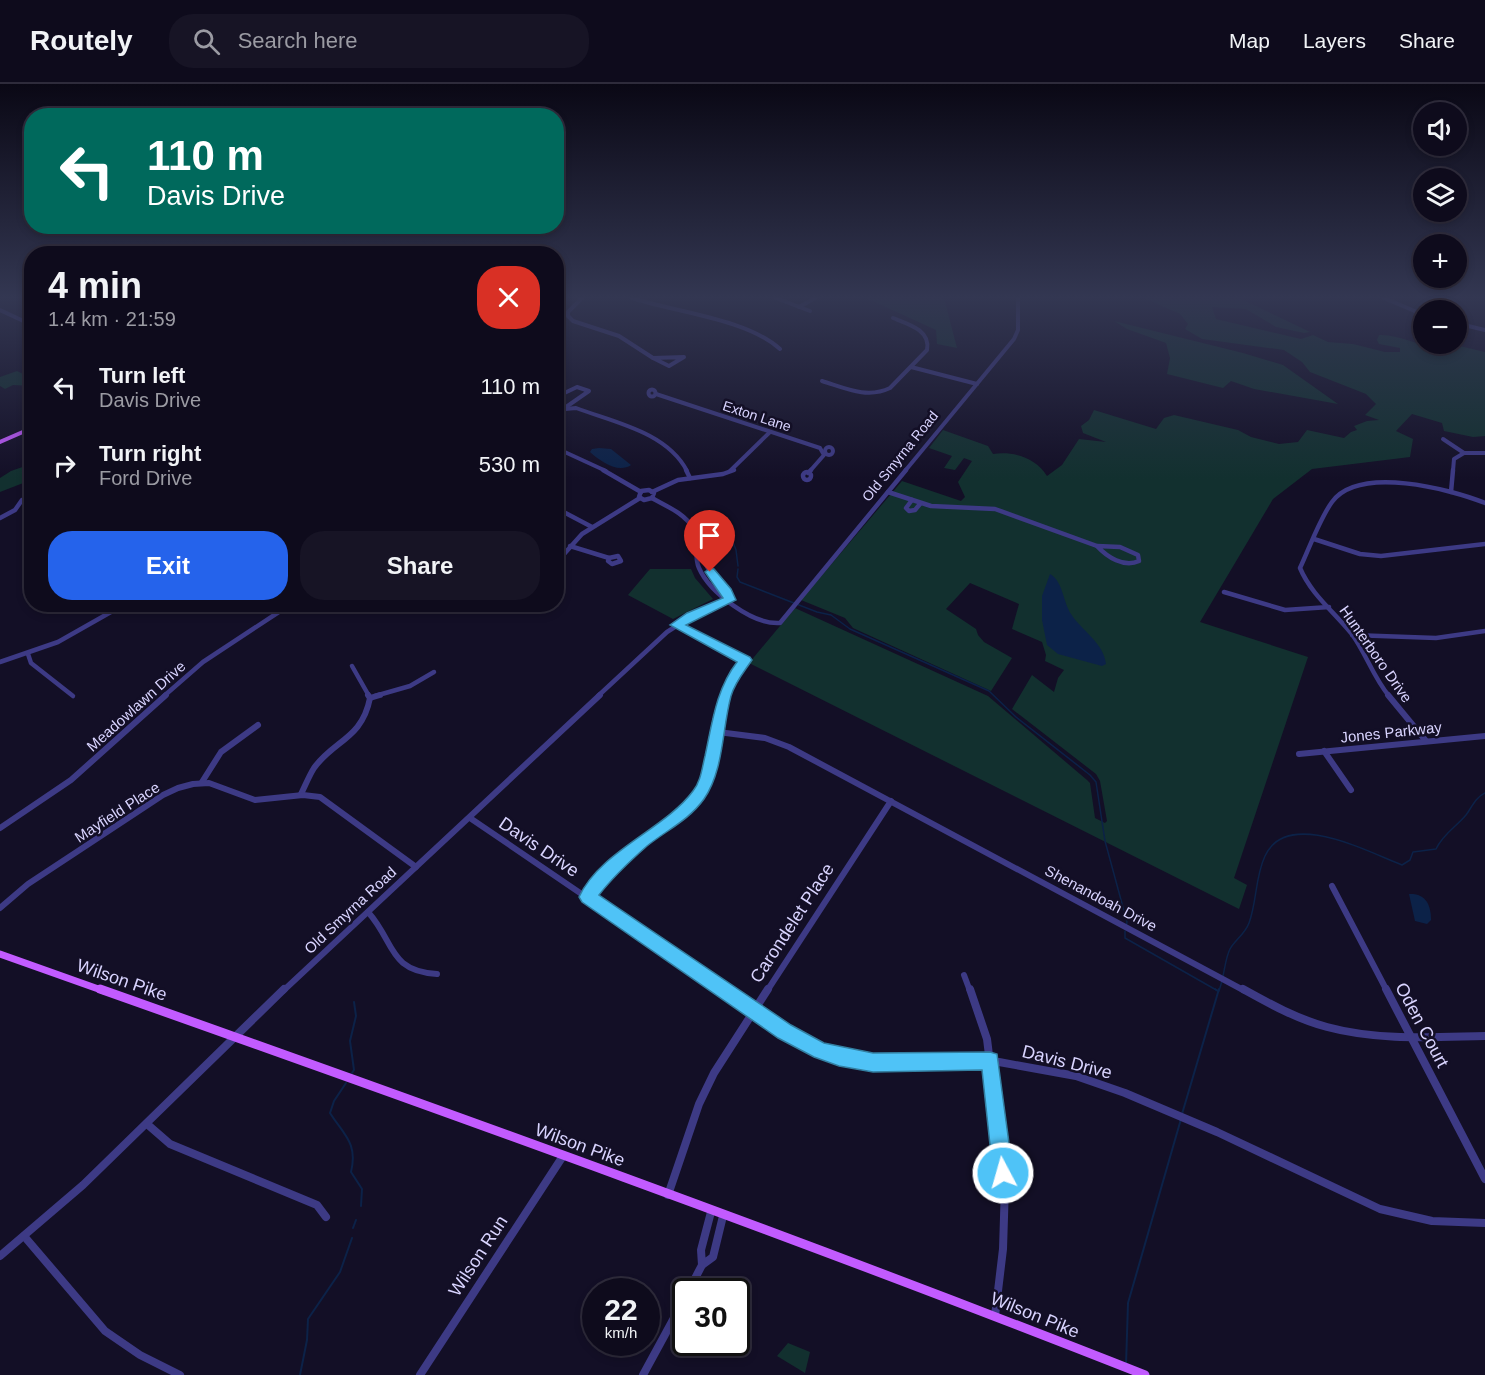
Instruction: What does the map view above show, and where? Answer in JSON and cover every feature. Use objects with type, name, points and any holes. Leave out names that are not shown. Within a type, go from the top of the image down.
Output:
[{"type":"main road","points":[[0,442],[24,432]]},
{"type":"main road","name":"Wilson Pike","points":[[0,954],[236,1036],[563,1156],[995,1316],[1144,1375]]},
{"type":"street","points":[[654,358],[670,366],[682,358]]},
{"type":"street","points":[[822,381],[861,392],[879,392],[890,388],[919,358]]},
{"type":"street","name":"Old Smyrna Road","points":[[0,1256],[56,1210],[236,1036],[676,625],[730,600],[747,614],[767,624],[780,623],[998,358]]},
{"type":"street","points":[[911,367],[976,385]]},
{"type":"street","points":[[564,393],[575,387],[587,389],[588,394],[565,409]]},
{"type":"street","name":"Exton Lane","points":[[656,394],[820,448],[823,456],[808,473]]},
{"type":"street","points":[[574,403],[576,408]]},
{"type":"street","points":[[565,409],[576,408],[664,445],[680,457],[690,478]]},
{"type":"street","points":[[564,451],[590,462],[641,492],[652,492],[666,484],[734,470],[770,432]]},
{"type":"street","points":[[1443,439],[1464,453]]},
{"type":"street","points":[[1451,492],[1454,459],[1464,453],[1485,453]]},
{"type":"street","name":"Hunterboro Drive","points":[[1426,741],[1379,684],[1352,635],[1307,584],[1300,568],[1332,501],[1336,495],[1350,488],[1402,482],[1451,492],[1485,503]]},
{"type":"street","points":[[640,498],[638,496],[641,492]]},
{"type":"street","points":[[652,492],[654,495],[652,498]]},
{"type":"street","points":[[888,492],[934,507],[991,508],[1097,546],[1123,548],[1136,554],[1139,561],[1132,564],[1118,561],[1097,546]]},
{"type":"street","points":[[564,553],[592,527],[640,498],[652,498],[689,523],[695,533],[698,551],[696,560],[703,576],[730,600]]},
{"type":"street","points":[[0,518],[12,512],[22,500]]},
{"type":"street","points":[[912,501],[906,507],[909,511],[915,510],[921,504]]},
{"type":"street","points":[[564,512],[592,527]]},
{"type":"street","points":[[1314,539],[1360,554],[1382,556],[1485,544]]},
{"type":"street","points":[[570,546],[609,558]]},
{"type":"street","points":[[1224,592],[1285,610],[1329,608]]},
{"type":"street","points":[[0,662],[28,654],[64,639],[111,612]]},
{"type":"street","name":"Meadowlawn Drive","points":[[0,828],[71,780],[203,662],[279,612]]},
{"type":"street","points":[[587,897],[609,871],[643,840],[682,813],[699,795],[711,769],[728,686],[745,660],[676,625]]},
{"type":"street","points":[[1352,635],[1436,638],[1485,631]]},
{"type":"street","points":[[28,654],[31,663],[73,696]]},
{"type":"street","points":[[301,794],[318,763],[364,721],[369,710],[369,698],[352,666]]},
{"type":"street","points":[[369,698],[410,686],[434,672]]},
{"type":"street","points":[[258,725],[221,752],[202,782],[218,785],[253,800],[301,794],[316,796],[327,801],[416,867]]},
{"type":"street","name":"Shenandoah Drive","points":[[718,732],[776,741],[1269,1004],[1315,1024],[1358,1034],[1412,1037],[1485,1036]]},
{"type":"street","name":"Jones Parkway","points":[[1299,754],[1485,736]]},
{"type":"street","points":[[1324,751],[1351,790]]},
{"type":"street","name":"Mayfield Place","points":[[0,908],[28,884],[163,795],[184,786],[202,782]]},
{"type":"street","name":"Carondelet Place","points":[[668,1195],[706,1087],[753,1010],[891,801]]},
{"type":"street","name":"Davis Drive","points":[[470,818],[801,1042],[839,1057],[873,1063],[990,1061],[1036,1067],[1089,1080],[1177,1114],[1380,1209],[1409,1219],[1430,1222],[1485,1223]]},
{"type":"street","name":"Oden Court","points":[[1332,886],[1485,1179]]},
{"type":"street","points":[[368,912],[379,924],[386,941],[400,961],[418,972],[437,974]]},
{"type":"street","points":[[964,975],[982,1020],[990,1061],[1005,1185],[1003,1249],[995,1316]]},
{"type":"street","points":[[147,1124],[161,1138],[176,1147],[317,1205],[326,1217]]},
{"type":"street","name":"Wilson Run","points":[[420,1375],[563,1156]]},
{"type":"street","points":[[702,1265],[701,1250],[711,1212]]},
{"type":"street","points":[[695,1278],[702,1265],[713,1257],[723,1216]]},
{"type":"street","points":[[24,1236],[105,1331],[140,1355],[180,1375]]},
{"type":"street","points":[[642,1375],[672,1321]]},
{"type":"green space","points":[[1170,358],[1260,358],[1283,365],[1338,404],[1254,389],[1231,381],[1223,388],[1167,374]]},
{"type":"green space","points":[[1296,358],[1485,358],[1485,436],[1473,437],[1444,431],[1442,423],[1412,414],[1396,431],[1413,439],[1410,457],[1312,469],[1273,499],[1200,622],[1308,657],[1234,878],[1247,885],[1239,909],[749,663],[795,608],[988,696],[1090,783],[1095,818],[1105,823],[1107,821],[1100,781],[1096,774],[1012,709],[1032,675],[1054,692],[1058,678],[1064,670],[1045,661],[1046,655],[1042,642],[1012,629],[1019,604],[970,583],[946,609],[976,629],[984,642],[1012,658],[991,691],[853,628],[845,618],[801,600],[902,481],[961,501],[965,497],[958,482],[972,461],[964,458],[955,470],[944,468],[952,456],[929,448],[943,430],[988,446],[993,454],[1016,455],[1031,460],[1047,476],[1062,465],[1079,439],[1106,442],[1083,433],[1081,426],[1089,420],[1094,410],[1156,429],[1164,418],[1174,415],[1238,430],[1251,437],[1279,444],[1298,442],[1307,430],[1344,438],[1357,430],[1354,426],[1367,421],[1379,420],[1365,415],[1376,404],[1366,394],[1310,372]]},
{"type":"green space","points":[[17,371],[24,374],[24,386],[13,385],[5,389],[0,386],[0,377]]},
{"type":"green space","points":[[24,466],[24,483],[0,492],[0,478]]},
{"type":"green space","points":[[650,569],[691,569],[695,578],[713,599],[673,619],[628,595]]},
{"type":"green space","points":[[788,1343],[810,1352],[805,1373],[777,1356]]},
{"type":"water","points":[[592,449],[611,449],[631,465],[621,468],[604,462],[590,452]]},
{"type":"water","points":[[1050,574],[1058,582],[1068,609],[1075,620],[1097,643],[1106,664],[1102,666],[1058,654],[1047,645],[1042,620],[1042,596]]},
{"type":"water","points":[[1409,894],[1419,895],[1428,904],[1431,920],[1427,924],[1415,921]]},
{"type":"waterway","points":[[721,516],[725,522]]},
{"type":"waterway","points":[[726,524],[736,550],[738,566]]},
{"type":"waterway","points":[[738,569],[737,577],[740,582],[817,612],[831,615],[850,629],[989,691],[1016,717],[1090,775],[1096,782],[1105,841],[1127,922],[1126,926]]},
{"type":"waterway","points":[[1223,976],[1230,949],[1249,923],[1265,856],[1276,842],[1291,835],[1309,834],[1350,844],[1402,865],[1410,860],[1413,852],[1436,849],[1476,800],[1485,793]]},
{"type":"waterway","points":[[1125,931],[1125,938],[1218,991],[1215,989]]},
{"type":"waterway","points":[[1219,991],[1222,981]]},
{"type":"waterway","points":[[1182,1114],[1219,989]]},
{"type":"waterway","points":[[352,1073],[354,1070],[350,1041],[356,1016],[354,1002]]},
{"type":"waterway","points":[[346,1083],[334,1101],[330,1113],[351,1146],[353,1154],[351,1172],[362,1189],[361,1206]]},
{"type":"waterway","points":[[1126,1365],[1128,1303],[1181,1119]]},
{"type":"waterway","points":[[353,1228],[356,1220]]},
{"type":"waterway","points":[[300,1375],[307,1340],[308,1319],[340,1272],[352,1238]]},
{"type":"route","points":[[710,572],[727,592],[730,600],[676,625],[693,636],[745,660],[735,673],[725,694],[707,780],[699,795],[682,813],[643,840],[609,871],[587,897],[784,1032],[821,1051],[873,1063],[990,1061],[1003,1173]]}]
